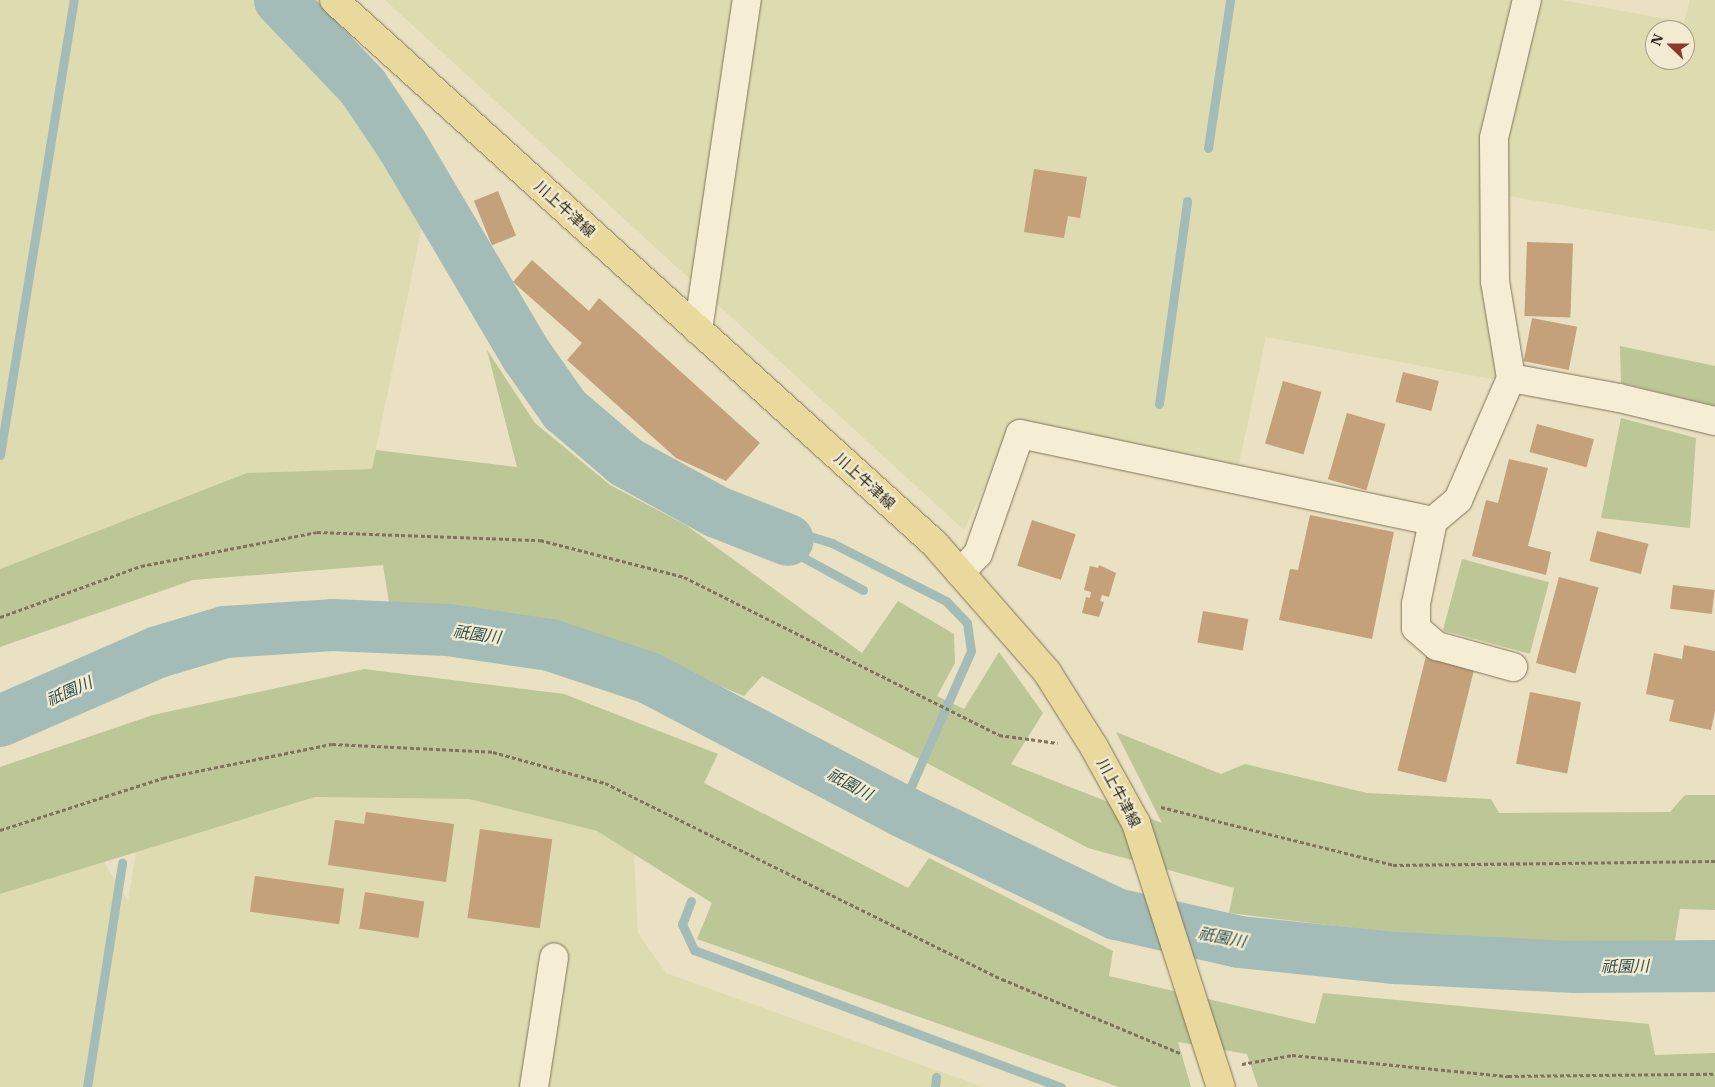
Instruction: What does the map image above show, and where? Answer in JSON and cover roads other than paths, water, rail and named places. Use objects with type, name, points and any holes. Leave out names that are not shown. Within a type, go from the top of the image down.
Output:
[{"type":"main road","name":"川上牛津線","points":[[334,0],[935,544],[1047,672],[1094,747],[1136,823],[1218,1078]]},
{"type":"street","points":[[698,330],[747,0]]},
{"type":"street","points":[[1513,667],[1438,646],[1416,628],[1416,604],[1433,521],[1458,500],[1511,378],[1496,281],[1494,138],[1527,0]]},
{"type":"street","points":[[1511,378],[1619,398],[1715,420]]},
{"type":"street","points":[[960,573],[978,554],[1020,434],[1433,521]]},
{"type":"street","points":[[534,1087],[554,958]]},
{"type":"waterway","points":[[0,455],[74,0]]},
{"type":"waterway","points":[[280,0],[363,87],[402,145],[527,356],[565,410],[626,462],[717,512],[788,540]]},
{"type":"waterway","points":[[1208,148],[1230,0]]},
{"type":"waterway","points":[[1159,404],[1187,201]]},
{"type":"waterway","points":[[863,590],[797,554],[788,540],[806,535],[832,543],[946,601],[967,623],[971,651],[912,784],[904,812]]},
{"type":"waterway","name":"祇園川","points":[[0,721],[158,652],[225,632],[332,625],[448,630],[550,645],[649,678],[904,812],[1116,914],[1239,942],[1395,958],[1575,967],[1715,966]]},
{"type":"waterway","points":[[87,1087],[122,863]]},
{"type":"waterway","points":[[691,901],[682,924],[694,950],[1061,1087]]},
{"type":"waterway","points":[[935,1087],[936,1077]]}]
